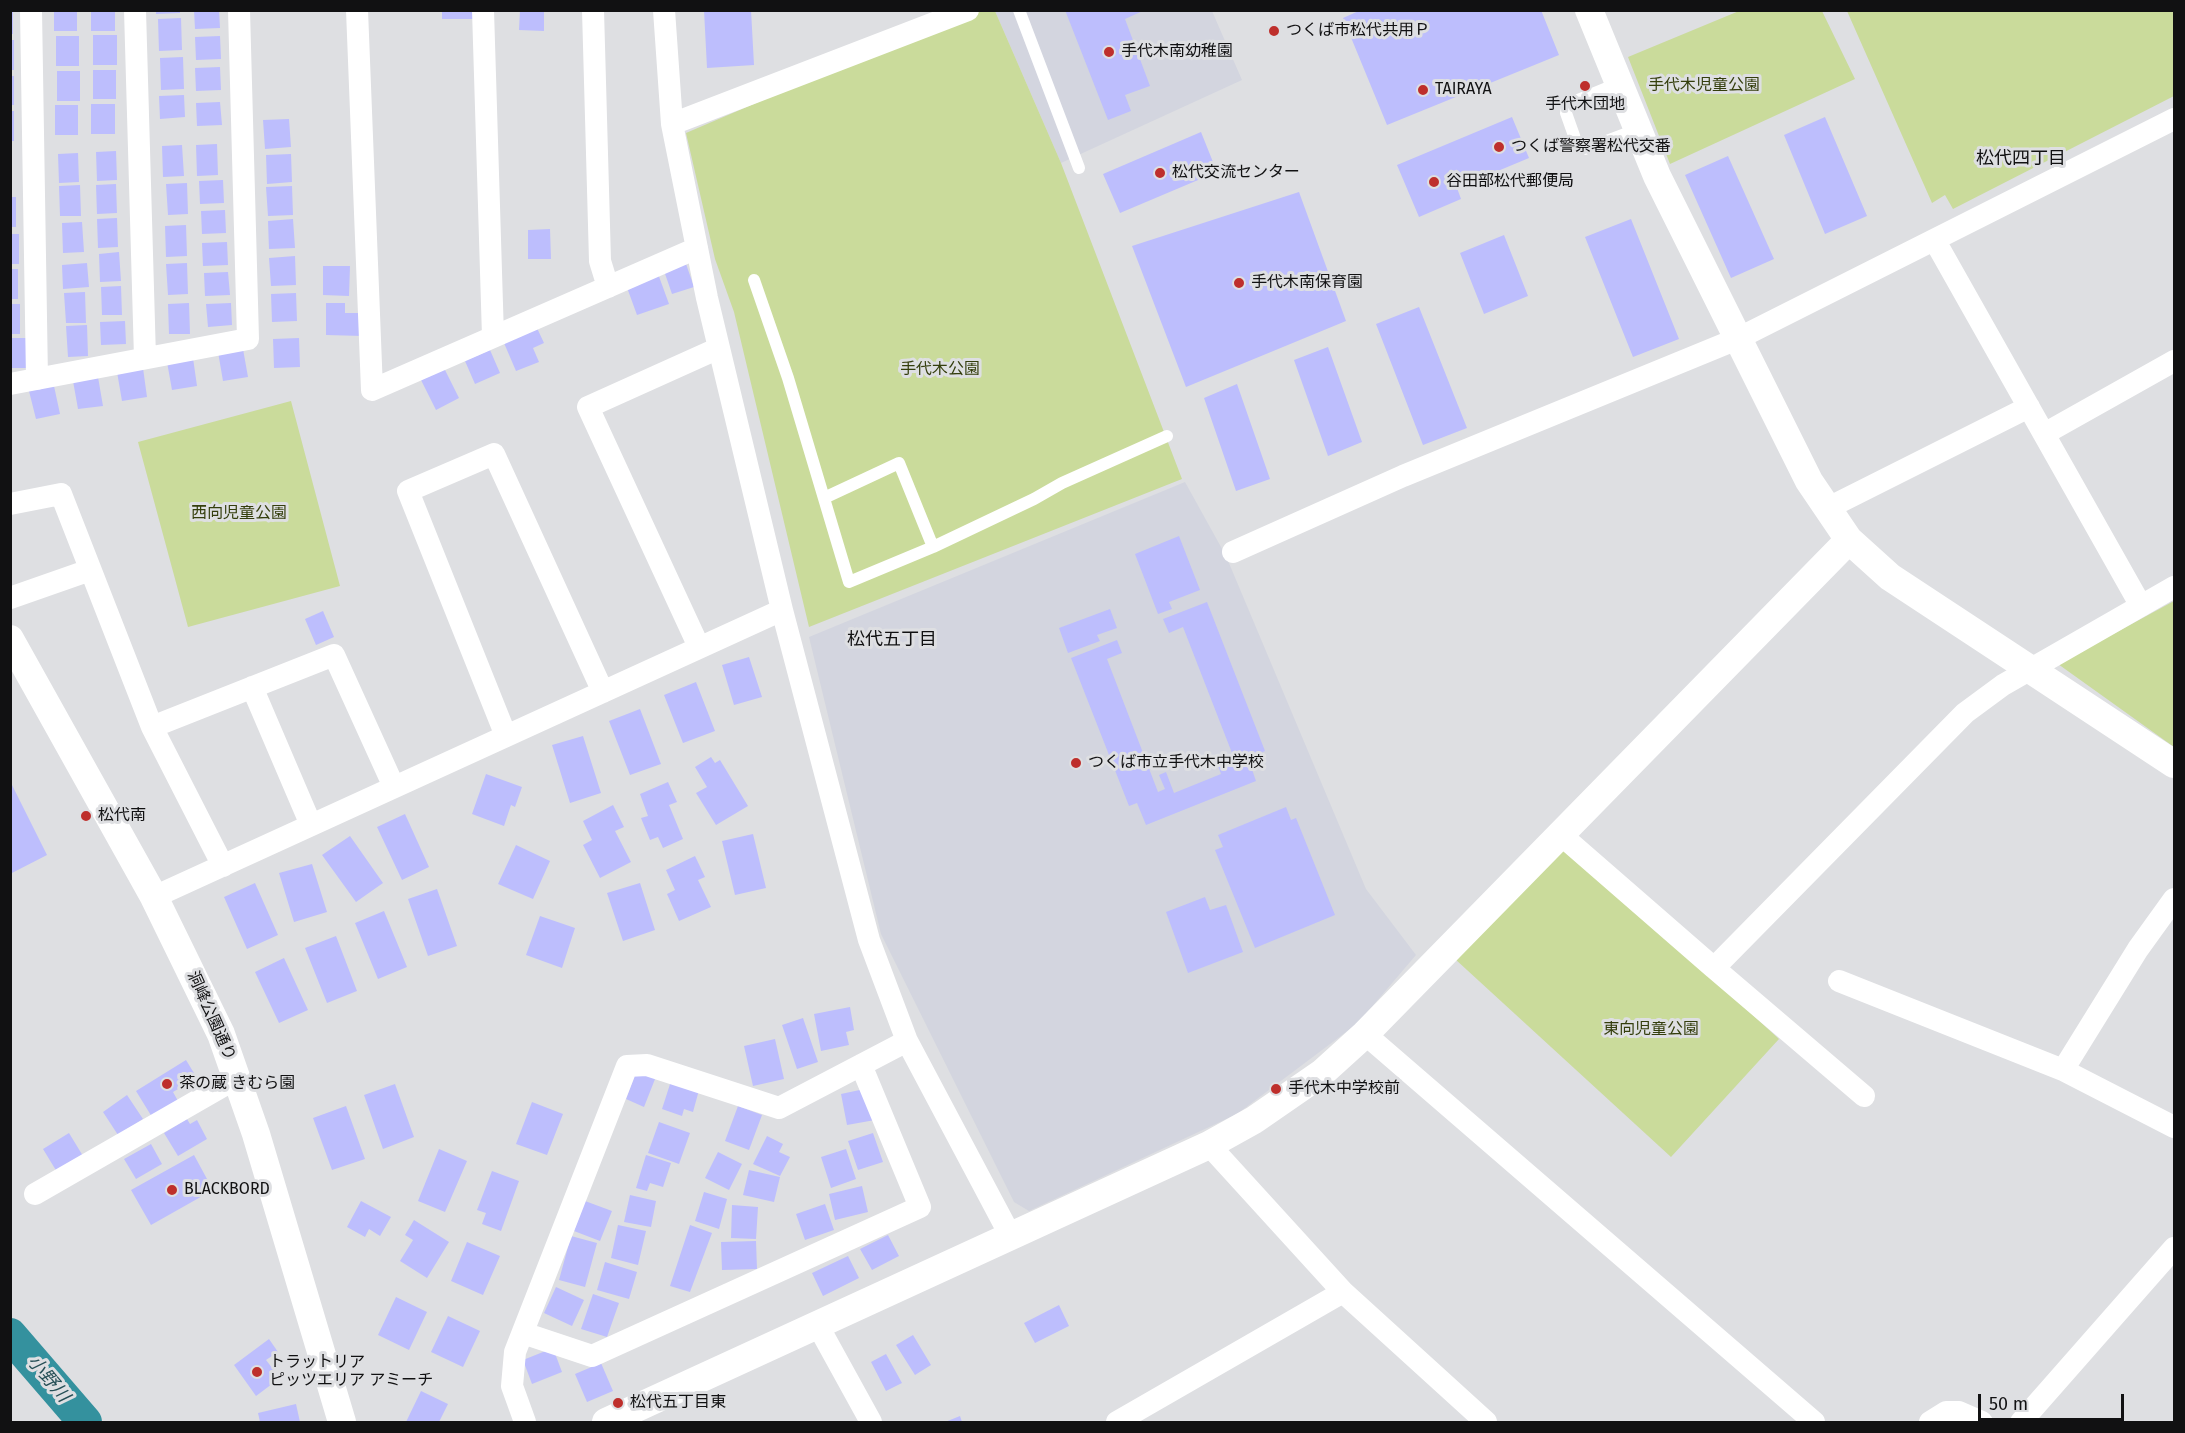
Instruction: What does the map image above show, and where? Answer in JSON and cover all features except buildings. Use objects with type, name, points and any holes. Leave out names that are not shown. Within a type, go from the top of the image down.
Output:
[{"type":"street","points":[[31,10],[37,379]]},
{"type":"street","points":[[135,10],[145,358]]},
{"type":"street","points":[[10,384],[248,339],[239,10]]},
{"type":"street","points":[[357,10],[372,390],[697,248]]},
{"type":"street","points":[[483,10],[493,337]]},
{"type":"street","points":[[593,10],[600,261],[608,286]]},
{"type":"street","points":[[664,10],[672,124],[718,348],[782,610],[869,940],[907,1041],[1010,1234]]},
{"type":"street","points":[[672,124],[968,10]]},
{"type":"street","points":[[1589,10],[1657,176],[1737,339],[1826,509],[1848,540],[1870,562],[1890,577],[2175,764]]},
{"type":"street","points":[[1233,552],[1403,476],[1737,339],[2175,119]]},
{"type":"street","points":[[1935,241],[2141,606]]},
{"type":"street","points":[[699,647],[588,407],[718,348]]},
{"type":"street","points":[[2044,434],[2175,361]]},
{"type":"street","points":[[1826,509],[2029,407]]},
{"type":"street","points":[[507,736],[408,491],[494,454],[603,692]]},
{"type":"street","points":[[10,504],[61,494],[152,727],[223,866]]},
{"type":"street","points":[[606,1422],[1010,1234],[1209,1145],[1254,1120],[1322,1073],[1365,1034],[1848,540]]},
{"type":"street","points":[[10,598],[90,570]]},
{"type":"street","points":[[1714,968],[1965,713],[2002,685],[2175,587]]},
{"type":"street","points":[[154,897],[782,610]]},
{"type":"street","name":"洞峰公園通り","points":[[10,639],[154,897],[203,995],[238,1080],[342,1422]]},
{"type":"street","points":[[152,727],[334,655],[394,787]]},
{"type":"street","points":[[252,687],[312,825]]},
{"type":"street","points":[[1560,834],[1864,1096]]},
{"type":"street","points":[[2064,1071],[2138,949],[2175,899]]},
{"type":"street","points":[[1839,981],[2064,1071],[2175,1127]]},
{"type":"street","points":[[1365,1034],[1814,1422]]},
{"type":"street","points":[[525,1422],[512,1386],[515,1352],[627,1065],[647,1065],[779,1108],[907,1041]]},
{"type":"street","points":[[523,1333],[592,1356],[920,1207],[861,1065]]},
{"type":"street","points":[[35,1194],[238,1080]]},
{"type":"street","points":[[1209,1145],[1343,1292],[1486,1422]]},
{"type":"street","points":[[2021,1422],[2175,1248]]},
{"type":"street","points":[[1125,1421],[1343,1292]]},
{"type":"street","points":[[818,1324],[871,1422]]},
{"type":"street","points":[[1930,1422],[1946,1412],[1959,1412],[1982,1422]]},
{"type":"lane","points":[[1019,10],[1079,168]]},
{"type":"lane","points":[[1619,83],[1568,104],[1566,113],[1577,144],[1585,149],[1638,129]]},
{"type":"lane","points":[[754,280],[788,378],[849,582],[933,547],[1034,499],[1062,483],[1167,436]]},
{"type":"lane","points":[[824,498],[899,463],[933,547]]},
{"type":"shaded area","points":[[995,11],[1212,11],[1242,80],[1061,163]]},
{"type":"shaded area","name":"つくば市立手代木中学校","points":[[1185,482],[1226,556],[1366,889],[1416,955],[1358,1023],[1237,1114],[1029,1211],[1014,1202],[881,934],[809,637]]},
{"type":"green space","name":"手代木公園","points":[[971,11],[995,11],[1061,163],[1182,479],[809,627],[734,312],[715,259],[686,133]]},
{"type":"green space","name":"手代木児童公園","points":[[1739,11],[1822,11],[1855,79],[1670,164],[1628,57]]},
{"type":"green space","points":[[1847,11],[2174,11],[2174,96],[1953,209],[1945,195],[1932,203]]},
{"type":"green space","name":"西向児童公園","points":[[291,401],[340,586],[188,627],[138,442]]},
{"type":"green space","points":[[2174,601],[2174,747],[2058,664]]},
{"type":"green space","name":"東向児童公園","points":[[1563,841],[1779,1039],[1671,1157],[1455,959]]},
{"type":"waterway","name":"小野川","points":[[10,1335],[85,1422]]},
{"type":"place","name":"つくば市松代共用Ｐ","points":[[1274,31]]},
{"type":"place","name":"手代木南幼稚園","points":[[1109,52]]},
{"type":"place","name":"手代木団地","points":[[1585,86]]},
{"type":"place","name":"TAIRAYA","points":[[1423,90]]},
{"type":"place","name":"つくば警察署松代交番","points":[[1499,147]]},
{"type":"place","name":"松代交流センター","points":[[1160,173]]},
{"type":"place","name":"谷田部松代郵便局","points":[[1434,182]]},
{"type":"place","name":"手代木南保育園","points":[[1239,283]]},
{"type":"place","name":"つくば市立手代木中学校","points":[[1076,763]]},
{"type":"place","name":"松代南","points":[[86,816]]},
{"type":"place","name":"茶の蔵 きむら園","points":[[167,1084]]},
{"type":"place","name":"手代木中学校前","points":[[1276,1089]]},
{"type":"place","name":"BLACKBORD","points":[[172,1190]]},
{"type":"place","name":"トラットリア ピッツエリア アミーチ","points":[[257,1372]]},
{"type":"place","name":"松代五丁目東","points":[[618,1403]]},
{"type":"district","name":"松代四丁目","points":[[2021,159]]},
{"type":"district","name":"松代五丁目","points":[[892,640]]}]
